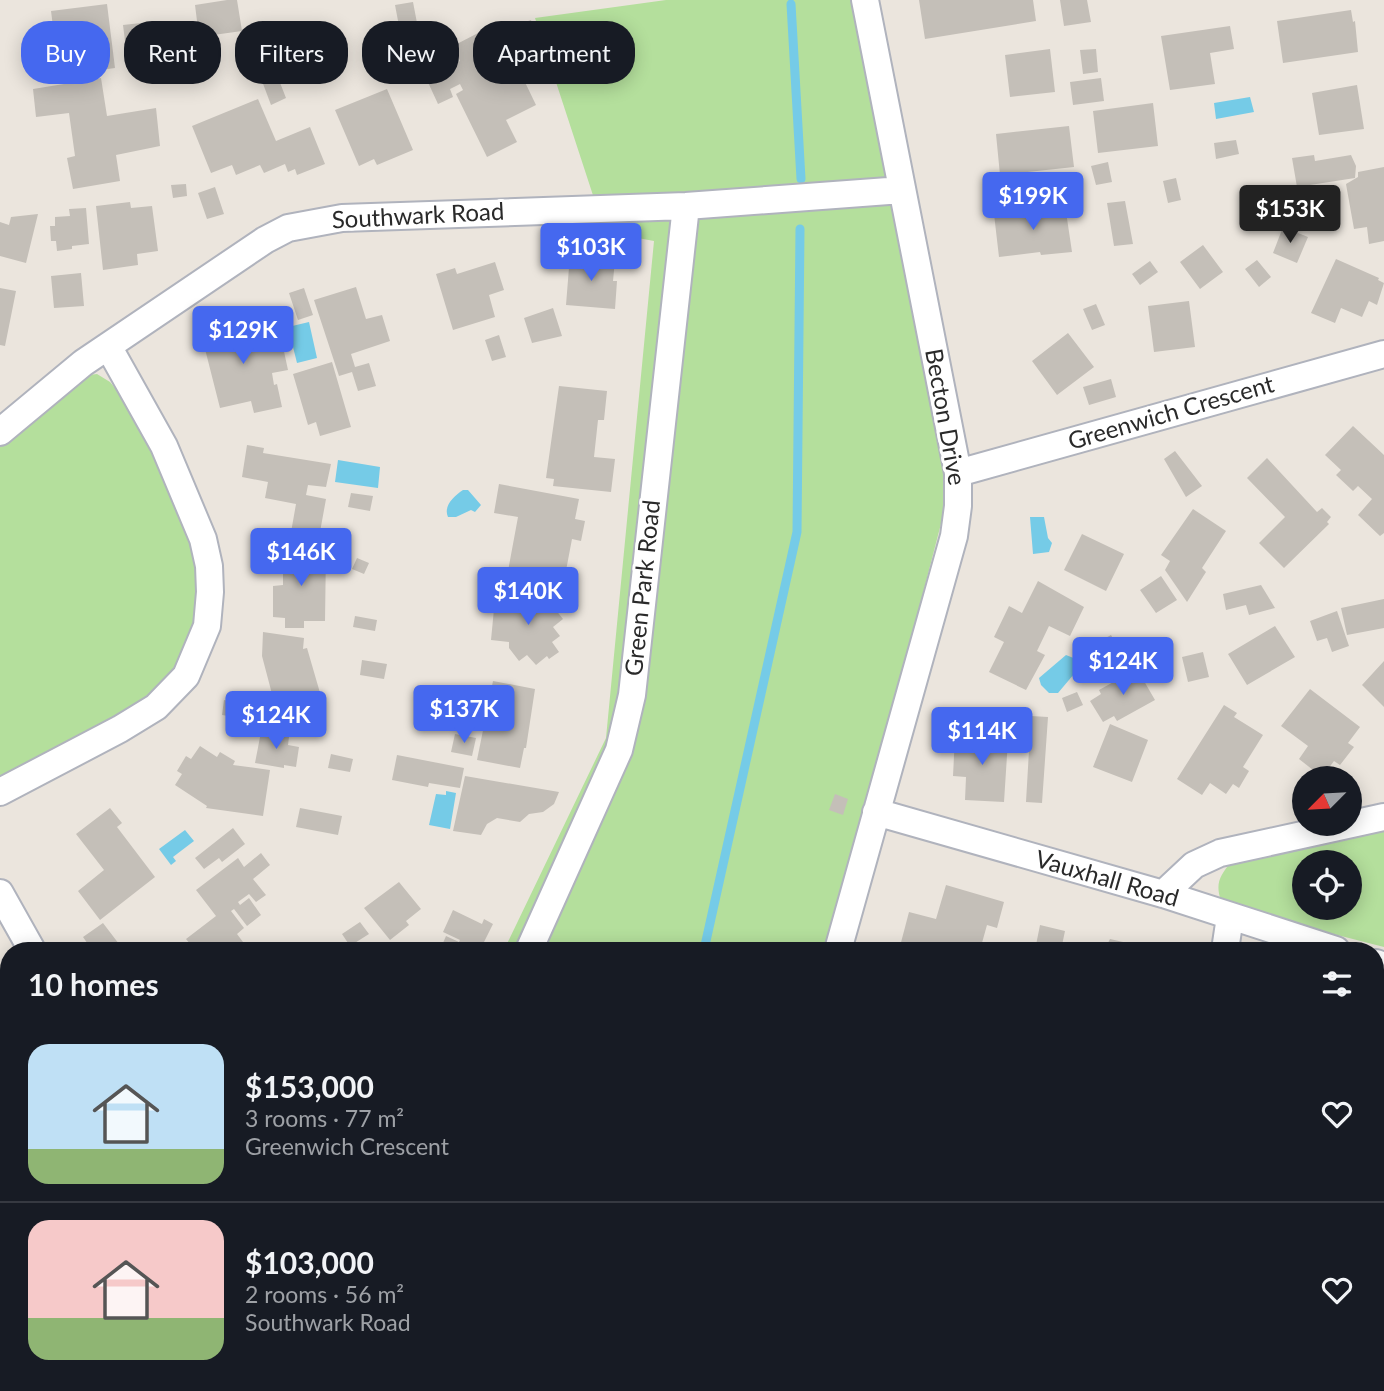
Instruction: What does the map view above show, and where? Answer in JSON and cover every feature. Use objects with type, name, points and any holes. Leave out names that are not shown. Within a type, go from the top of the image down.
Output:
[{"type":"street","name":"Becton Drive","points":[[840,942],[954,536],[958,506],[958,473],[865,0]]},
{"type":"street","name":"Southwark Road","points":[[0,432],[47,391],[108,346],[265,240],[288,228],[342,218],[686,206],[902,190]]},
{"type":"street","name":"Green Park Road","points":[[533,942],[619,750],[632,695],[667,358],[686,206]]},
{"type":"street","points":[[0,792],[108,736],[156,707],[186,676],[207,626],[209,566],[203,539],[164,446],[108,346]]},
{"type":"street","name":"Greenwich Crescent","points":[[958,473],[1384,354]]},
{"type":"street","name":"Vauxhall Road","points":[[876,812],[1163,894],[1310,942]]},
{"type":"street","points":[[1163,894],[1194,866],[1220,853],[1384,817]]},
{"type":"street","points":[[0,893],[28,942]]},
{"type":"street","points":[[1226,942],[1230,917]]},
{"type":"green space","points":[[666,0],[852,0],[940,423],[944,512],[881,756],[827,942],[508,942],[606,738],[654,241],[605,232],[557,84],[635,84],[635,21],[536,21],[535,18]]},
{"type":"green space","points":[[97,374],[110,382],[135,412],[199,558],[202,600],[185,656],[160,686],[109,723],[0,780],[0,447],[18,429],[89,375]]},
{"type":"green space","points":[[1384,829],[1384,942],[1365,942],[1236,909],[1221,901],[1218,889],[1220,880],[1231,862],[1362,836],[1362,834]]},
{"type":"water","points":[[1250,97],[1254,112],[1216,119],[1214,103]]},
{"type":"water","points":[[309,322],[317,358],[297,363],[288,327]]},
{"type":"water","points":[[338,460],[380,467],[378,488],[335,482]]},
{"type":"water","points":[[463,490],[468,490],[481,505],[475,512],[471,510],[456,517],[448,517],[448,505]]},
{"type":"water","points":[[1030,517],[1044,517],[1048,538],[1052,543],[1049,552],[1033,554]]},
{"type":"water","points":[[1066,655],[1076,659],[1074,674],[1058,693],[1049,693],[1041,685],[1039,678]]},
{"type":"water","points":[[446,791],[456,793],[450,829],[429,825],[436,794],[446,795]]},
{"type":"water","points":[[185,830],[194,841],[173,857],[176,861],[171,865],[159,849]]},
{"type":"building","points":[[237,0],[240,21],[235,21],[235,32],[221,34],[221,21],[197,21],[195,5]]},
{"type":"building","points":[[919,0],[1033,0],[1036,21],[925,39]]},
{"type":"building","points":[[1060,0],[1087,0],[1091,22],[1064,26]]},
{"type":"building","points":[[413,2],[417,21],[398,21],[395,5]]},
{"type":"building","points":[[107,4],[109,21],[52,21],[51,11]]},
{"type":"building","points":[[1351,10],[1353,22],[1355,21],[1358,52],[1283,63],[1277,21]]},
{"type":"building","points":[[1230,26],[1234,49],[1210,53],[1215,84],[1170,90],[1161,36]]},
{"type":"building","points":[[110,28],[115,68],[110,69]]},
{"type":"building","points":[[473,36],[473,84],[526,84],[536,105],[506,120],[517,142],[487,157],[456,94],[463,90],[460,84],[450,89],[453,97],[438,104],[429,84],[459,84],[459,43]]},
{"type":"building","points":[[1050,49],[1055,92],[1010,97],[1005,55]]},
{"type":"building","points":[[1096,49],[1098,72],[1083,74],[1080,50]]},
{"type":"building","points":[[1101,78],[1104,101],[1073,105],[1070,82]]},
{"type":"building","points":[[64,84],[102,84],[107,116],[156,108],[160,146],[116,155],[120,181],[73,189],[67,158],[75,156],[69,113],[36,117],[33,89]]},
{"type":"building","points":[[263,84],[281,84],[286,98],[271,105]]},
{"type":"building","points":[[1357,85],[1364,129],[1319,135],[1312,93]]},
{"type":"building","points":[[387,89],[413,150],[377,165],[374,159],[359,166],[335,110]]},
{"type":"building","points":[[258,99],[276,141],[310,127],[325,164],[297,175],[295,169],[288,172],[285,164],[264,173],[260,165],[236,175],[232,165],[211,173],[192,126]]},
{"type":"building","points":[[1153,103],[1158,146],[1098,153],[1093,111]]},
{"type":"building","points":[[1069,126],[1074,167],[1000,175],[996,134]]},
{"type":"building","points":[[1236,140],[1239,154],[1216,159],[1214,143]]},
{"type":"building","points":[[1314,155],[1315,161],[1351,155],[1356,166],[1355,178],[1297,187],[1292,158]]},
{"type":"building","points":[[1108,162],[1112,182],[1096,185],[1091,166]]},
{"type":"building","points":[[1384,167],[1384,241],[1369,244],[1367,227],[1354,229],[1346,184],[1358,177],[1358,172]]},
{"type":"building","points":[[1176,178],[1181,200],[1168,203],[1163,181]]},
{"type":"building","points":[[186,184],[187,196],[173,198],[171,185]]},
{"type":"building","points":[[215,187],[224,214],[207,219],[198,193]]},
{"type":"building","points":[[1328,188],[1332,212],[1311,214],[1310,207],[1289,209],[1287,194]]},
{"type":"building","points":[[1125,201],[1133,244],[1114,246],[1107,203]]},
{"type":"building","points":[[130,202],[131,208],[152,206],[158,251],[137,254],[138,265],[103,270],[96,206]]},
{"type":"building","points":[[1065,205],[1072,252],[1041,255],[1040,252],[999,257],[994,214]]},
{"type":"building","points":[[86,208],[89,244],[57,251],[56,241],[51,241],[50,226],[55,226],[55,217],[70,216],[69,209]]},
{"type":"building","points":[[38,214],[26,263],[0,256],[0,222],[9,225],[11,217]]},
{"type":"building","points":[[1283,227],[1308,237],[1297,263],[1273,253]]},
{"type":"building","points":[[1203,245],[1223,272],[1200,289],[1180,262]]},
{"type":"building","points":[[570,255],[615,260],[615,309],[566,305]]},
{"type":"building","points":[[1336,259],[1379,278],[1378,280],[1384,283],[1377,305],[1369,301],[1362,317],[1341,308],[1335,323],[1311,313]]},
{"type":"building","points":[[1257,260],[1271,277],[1259,287],[1245,269]]},
{"type":"building","points":[[1150,261],[1158,272],[1140,285],[1132,274]]},
{"type":"building","points":[[495,262],[504,290],[489,295],[495,317],[453,330],[436,274],[455,268],[457,274]]},
{"type":"building","points":[[81,273],[84,306],[54,308],[51,276]]},
{"type":"building","points":[[356,287],[366,319],[382,315],[390,341],[351,354],[355,367],[369,363],[376,386],[358,391],[352,372],[339,376],[314,300]]},
{"type":"building","points":[[0,288],[16,291],[5,346],[0,345]]},
{"type":"building","points":[[304,288],[313,315],[298,320],[289,293]]},
{"type":"building","points":[[1189,301],[1195,347],[1154,352],[1148,306]]},
{"type":"building","points":[[1096,304],[1105,325],[1092,330],[1083,309]]},
{"type":"building","points":[[553,308],[562,336],[532,343],[524,318]]},
{"type":"building","points":[[231,318],[236,341],[280,333],[288,370],[272,373],[282,407],[254,413],[251,401],[220,408],[205,349],[201,350],[197,332],[207,330],[205,324]]},
{"type":"building","points":[[1068,333],[1094,367],[1057,395],[1032,361]]},
{"type":"building","points":[[499,335],[506,357],[492,361],[485,340]]},
{"type":"building","points":[[332,362],[351,427],[320,436],[316,422],[308,425],[293,374]]},
{"type":"building","points":[[1111,379],[1116,397],[1089,405],[1083,387]]},
{"type":"building","points":[[559,386],[607,391],[604,420],[598,420],[594,457],[615,459],[611,492],[553,486],[554,479],[546,478]]},
{"type":"building","points":[[1353,426],[1384,455],[1384,533],[1380,536],[1358,515],[1372,499],[1358,486],[1353,491],[1336,475],[1341,470],[1325,455]]},
{"type":"building","points":[[247,445],[264,448],[263,453],[331,464],[326,487],[308,485],[306,495],[326,499],[318,543],[290,538],[296,504],[265,498],[268,482],[242,477]]},
{"type":"building","points":[[1175,451],[1202,486],[1186,497],[1164,459]]},
{"type":"building","points":[[1267,458],[1317,512],[1322,508],[1331,517],[1327,522],[1329,524],[1284,568],[1259,543],[1285,517],[1247,478]]},
{"type":"building","points":[[499,484],[579,499],[575,519],[585,521],[581,541],[572,539],[564,581],[508,571],[518,517],[494,513]]},
{"type":"building","points":[[351,493],[373,496],[370,511],[348,507]]},
{"type":"building","points":[[1193,509],[1226,531],[1202,568],[1206,572],[1187,602],[1165,570],[1170,561],[1161,555]]},
{"type":"building","points":[[1082,534],[1124,554],[1106,591],[1064,570]]},
{"type":"building","points":[[283,550],[326,550],[325,621],[304,621],[304,628],[285,628],[285,618],[273,617],[273,586],[283,585]]},
{"type":"building","points":[[357,558],[369,563],[364,574],[352,569]]},
{"type":"building","points":[[1161,576],[1177,600],[1156,613],[1140,590]]},
{"type":"building","points":[[1038,581],[1084,607],[1070,636],[1049,626],[1037,651],[1045,655],[1026,690],[989,672],[1004,642],[994,637],[1009,606],[1022,613]]},
{"type":"building","points":[[536,584],[549,599],[544,603],[552,612],[555,609],[563,619],[553,627],[560,636],[552,642],[559,652],[549,659],[547,656],[536,665],[527,655],[519,661],[509,648],[509,642],[491,640],[494,609],[512,612],[513,606],[523,598],[521,595]]},
{"type":"building","points":[[1261,585],[1275,608],[1249,615],[1246,605],[1226,610],[1223,594]]},
{"type":"building","points":[[1384,599],[1384,628],[1347,635],[1341,608]]},
{"type":"building","points":[[1337,611],[1349,646],[1332,652],[1327,638],[1317,641],[1310,621]]},
{"type":"building","points":[[355,616],[377,620],[375,631],[353,627]]},
{"type":"building","points":[[1275,626],[1295,657],[1247,685],[1228,654]]},
{"type":"building","points":[[263,632],[304,638],[303,649],[307,648],[325,710],[283,722],[262,656]]},
{"type":"building","points":[[1111,635],[1117,646],[1100,656],[1093,645]]},
{"type":"building","points":[[1203,652],[1209,677],[1188,682],[1182,657]]},
{"type":"building","points":[[362,660],[387,664],[384,679],[360,675]]},
{"type":"building","points":[[1384,661],[1384,707],[1362,685]]},
{"type":"building","points":[[1137,669],[1155,700],[1117,721],[1114,716],[1103,722],[1090,701],[1101,694],[1099,690]]},
{"type":"building","points":[[493,681],[535,689],[526,748],[520,768],[477,760]]},
{"type":"building","points":[[1310,689],[1360,727],[1348,743],[1354,747],[1340,765],[1334,761],[1330,766],[1308,766],[1299,759],[1308,746],[1281,726]]},
{"type":"building","points":[[1077,692],[1083,705],[1067,712],[1062,698]]},
{"type":"building","points":[[224,700],[250,705],[248,719],[222,715]]},
{"type":"building","points":[[1224,705],[1237,713],[1234,717],[1263,735],[1243,767],[1249,771],[1239,788],[1233,784],[1226,794],[1210,783],[1202,795],[1177,779]]},
{"type":"building","points":[[1031,716],[1048,717],[1042,803],[1026,802]]},
{"type":"building","points":[[1110,724],[1148,740],[1132,782],[1093,767]]},
{"type":"building","points":[[261,732],[289,737],[288,745],[299,747],[296,767],[284,765],[284,768],[255,763]]},
{"type":"building","points":[[455,734],[476,738],[472,756],[451,752]]},
{"type":"building","points":[[955,736],[1008,740],[1004,802],[965,800],[966,777],[953,776]]},
{"type":"building","points":[[200,746],[217,757],[220,752],[235,761],[233,765],[270,770],[263,816],[206,808],[207,806],[175,785],[182,774],[177,771],[186,756],[191,759]]},
{"type":"building","points":[[331,754],[353,759],[350,772],[328,768]]},
{"type":"building","points":[[397,755],[464,768],[460,788],[429,783],[428,787],[392,780]]},
{"type":"building","points":[[465,776],[559,792],[554,804],[543,812],[529,814],[520,822],[497,818],[487,824],[481,835],[453,831]]},
{"type":"building","points":[[835,794],[848,799],[843,815],[829,810]]},
{"type":"building","points":[[110,808],[122,823],[117,827],[155,877],[100,920],[78,891],[104,870],[76,834]]},
{"type":"building","points":[[300,808],[342,816],[338,835],[296,827]]},
{"type":"building","points":[[233,828],[245,844],[222,862],[219,858],[204,869],[195,858]]},
{"type":"building","points":[[261,853],[270,865],[253,879],[266,895],[256,902],[249,894],[238,902],[240,905],[249,898],[261,915],[247,926],[234,909],[231,911],[244,928],[237,934],[243,942],[188,942],[186,939],[216,916],[196,890],[238,858],[244,867]]},
{"type":"building","points":[[399,882],[421,909],[406,921],[409,925],[390,940],[364,908]]},
{"type":"building","points":[[946,885],[1004,902],[997,928],[987,925],[982,942],[901,942],[909,912],[936,919]]},
{"type":"building","points":[[453,910],[482,924],[484,919],[493,924],[484,942],[459,942],[460,940],[443,932]]},
{"type":"building","points":[[360,922],[369,934],[356,942],[347,942],[342,934]]},
{"type":"building","points":[[103,923],[117,942],[86,942],[83,937]]},
{"type":"building","points":[[1040,925],[1065,931],[1063,942],[1037,942]]},
{"type":"building","points":[[446,936],[459,942],[443,942]]},
{"type":"waterway","points":[[791,4],[801,179]]},
{"type":"waterway","points":[[706,942],[797,532],[800,229]]}]
